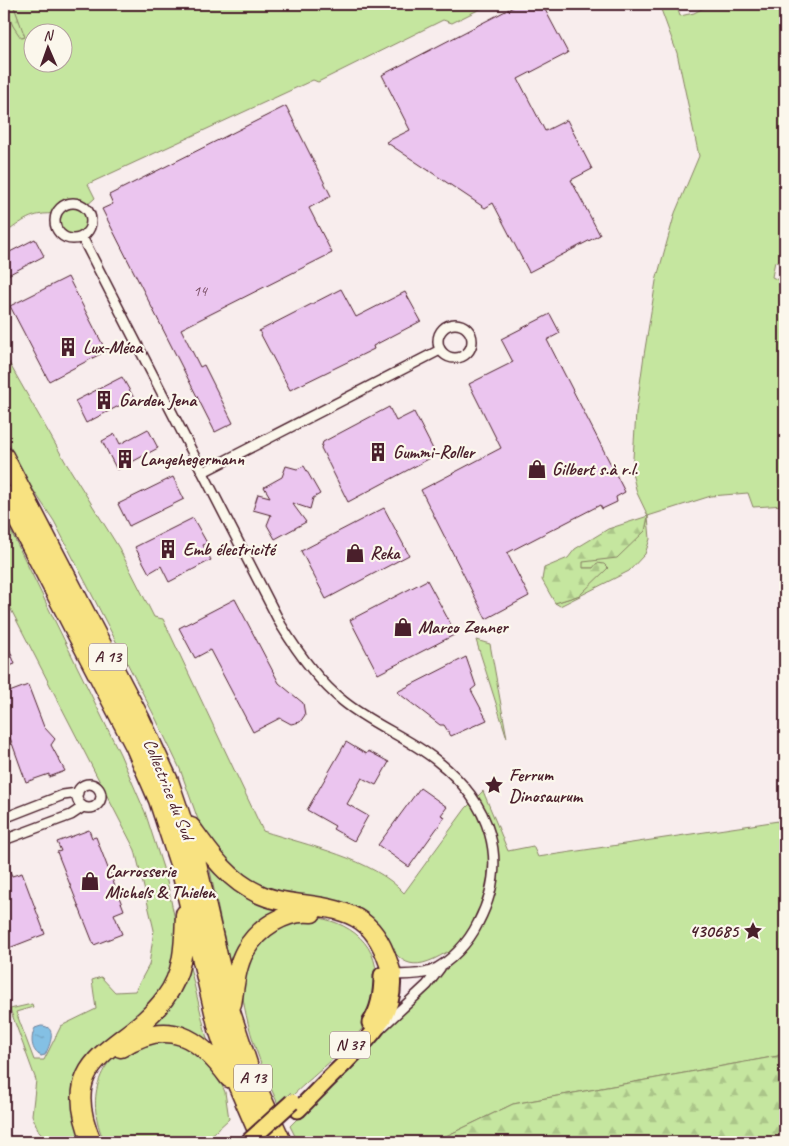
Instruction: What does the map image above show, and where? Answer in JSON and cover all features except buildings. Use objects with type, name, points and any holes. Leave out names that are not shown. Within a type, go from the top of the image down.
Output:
[{"type":"highway","name":"Collectrice du Sud","points":[[4,456],[140,718],[183,816],[206,898],[231,1012],[252,1076],[282,1142]]},
{"type":"highway","name":"Collectrice du Sud","points":[[4,494],[145,768],[170,833],[186,889],[208,992],[230,1066],[263,1142]]},
{"type":"highway","name":"A 13","points":[[183,816],[221,867],[237,882],[258,894],[279,900],[327,907],[353,915],[363,922],[384,949],[387,975]]},
{"type":"highway","name":"A 13","points":[[92,1142],[82,1119],[81,1097],[85,1080],[95,1060],[155,1011],[174,984],[184,950],[186,889]]},
{"type":"highway","name":"A 13","points":[[231,1012],[238,969],[245,952],[256,936],[271,923],[289,915],[309,912],[330,915],[349,923],[359,932],[376,954],[387,975]]},
{"type":"highway","name":"A 13","points":[[99,1142],[89,1118],[89,1097],[93,1080],[101,1066],[114,1052],[132,1041],[145,1037],[173,1034],[193,1040],[214,1056],[242,1095]]},
{"type":"main road","name":"N 37","points":[[248,1142],[295,1106],[375,1032],[390,1004],[394,986],[387,975]]},
{"type":"main road","name":"N 37","points":[[263,1142],[375,1016],[387,975]]},
{"type":"street","points":[[80,204],[91,216],[90,228],[82,237],[66,238],[58,230],[55,219],[64,206],[80,204]]},
{"type":"street","points":[[82,237],[281,625],[299,654],[322,682],[343,701],[436,760],[459,781],[479,807],[492,837],[495,870],[489,903],[473,934],[443,964],[427,985],[388,1023],[375,1032]]},
{"type":"street","points":[[203,472],[440,350]]},
{"type":"street","points":[[90,784],[100,790],[101,798],[98,805],[90,808],[83,806],[78,801],[78,793],[82,787],[90,784]]},
{"type":"street","points":[[4,818],[63,795],[78,793]]},
{"type":"street","points":[[4,840],[71,815],[83,806]]},
{"type":"street","points":[[387,975],[430,971],[443,964]]},
{"type":"green space","points":[[4,4],[13,26],[22,34],[22,72],[72,72],[72,22],[22,22],[22,30],[13,4],[208,4],[209,7],[221,4],[490,4],[452,23],[443,20],[318,82],[313,80],[88,184],[95,198],[85,207],[91,218],[91,227],[85,234],[77,238],[68,238],[61,235],[56,227],[56,214],[40,214],[22,221],[4,234]]},
{"type":"green space","points":[[4,4],[13,4],[22,29],[22,38],[13,26]]},
{"type":"green space","points":[[659,4],[676,4],[680,16],[694,13],[711,4],[785,4],[785,266],[775,261],[772,277],[785,283],[785,505],[753,507],[748,493],[711,496],[648,516],[637,493],[632,473],[636,413],[644,355],[656,281],[675,213],[699,156],[677,53]]},
{"type":"green space","points":[[4,354],[66,463],[119,548],[154,617],[163,619],[263,831],[358,862],[391,881],[404,893],[466,808],[483,791],[508,851],[533,846],[538,857],[785,820],[785,1048],[778,1056],[513,1104],[442,1138],[438,1142],[298,1142],[290,1126],[297,1119],[295,1116],[454,962],[447,952],[423,963],[414,964],[406,962],[393,950],[379,929],[281,896],[240,878],[201,828],[180,769],[156,719],[54,521],[30,485],[4,435]]},
{"type":"green space","points":[[648,516],[650,539],[645,554],[629,571],[560,606],[555,603],[580,595],[594,568],[582,568],[583,561],[606,559],[645,531]]},
{"type":"green space","points":[[648,516],[645,531],[617,558],[583,562],[583,568],[593,568],[597,563],[604,564],[608,568],[580,595],[555,603],[542,580],[544,568],[568,558],[575,549],[608,529]]},
{"type":"green space","points":[[4,517],[120,754],[145,812],[166,877],[178,934],[178,953],[159,998],[87,1061],[85,1142],[48,1142],[39,1132],[32,1115],[36,1080],[10,1009],[32,1004],[33,1007],[16,1012],[34,1060],[44,1060],[61,1026],[96,1009],[92,980],[101,977],[115,992],[135,991],[149,965],[154,930],[135,850],[4,596]]},
{"type":"green space","points":[[476,640],[490,644],[507,738]]},
{"type":"green space","points":[[206,852],[284,904],[280,913],[232,974]]},
{"type":"green space","points":[[308,916],[337,923],[350,929],[368,948],[374,960],[377,974],[374,1007],[371,1016],[345,1048],[292,1096],[290,1093],[278,1104],[265,1075],[248,1024],[242,991],[243,969],[252,949],[272,928],[284,922]]},
{"type":"green space","points":[[185,967],[190,967],[208,1043],[142,1027]]},
{"type":"green space","points":[[173,1037],[213,1066],[225,1092],[229,1119],[204,1142],[105,1142],[99,1129],[96,1115],[98,1086],[102,1073],[110,1061],[121,1052],[135,1045]]},
{"type":"green space","points":[[785,1048],[785,1142],[438,1142],[442,1138],[513,1104],[778,1056]]},
{"type":"water","points":[[41,1026],[49,1029],[51,1037],[45,1055],[41,1056],[33,1048],[32,1036],[35,1028]]},
{"type":"place","name":"Lux-Méca","points":[[68,347]]},
{"type":"place","name":"Garden Jena","points":[[104,400]]},
{"type":"place","name":"Gummi-Roller","points":[[378,452]]},
{"type":"place","name":"Langehegermann","points":[[125,459]]},
{"type":"place","name":"Gilbert s.à r.l.","points":[[537,469]]},
{"type":"place","name":"Emb électricité","points":[[168,549]]},
{"type":"place","name":"Reka","points":[[355,553]]},
{"type":"place","name":"Marco Zenner","points":[[403,627]]},
{"type":"place","name":"Ferrum Dinosaurum","points":[[494,785]]},
{"type":"place","name":"Carrosserie Michels & Thielen","points":[[90,881]]},
{"type":"place","name":"430685","points":[[753,931]]}]
